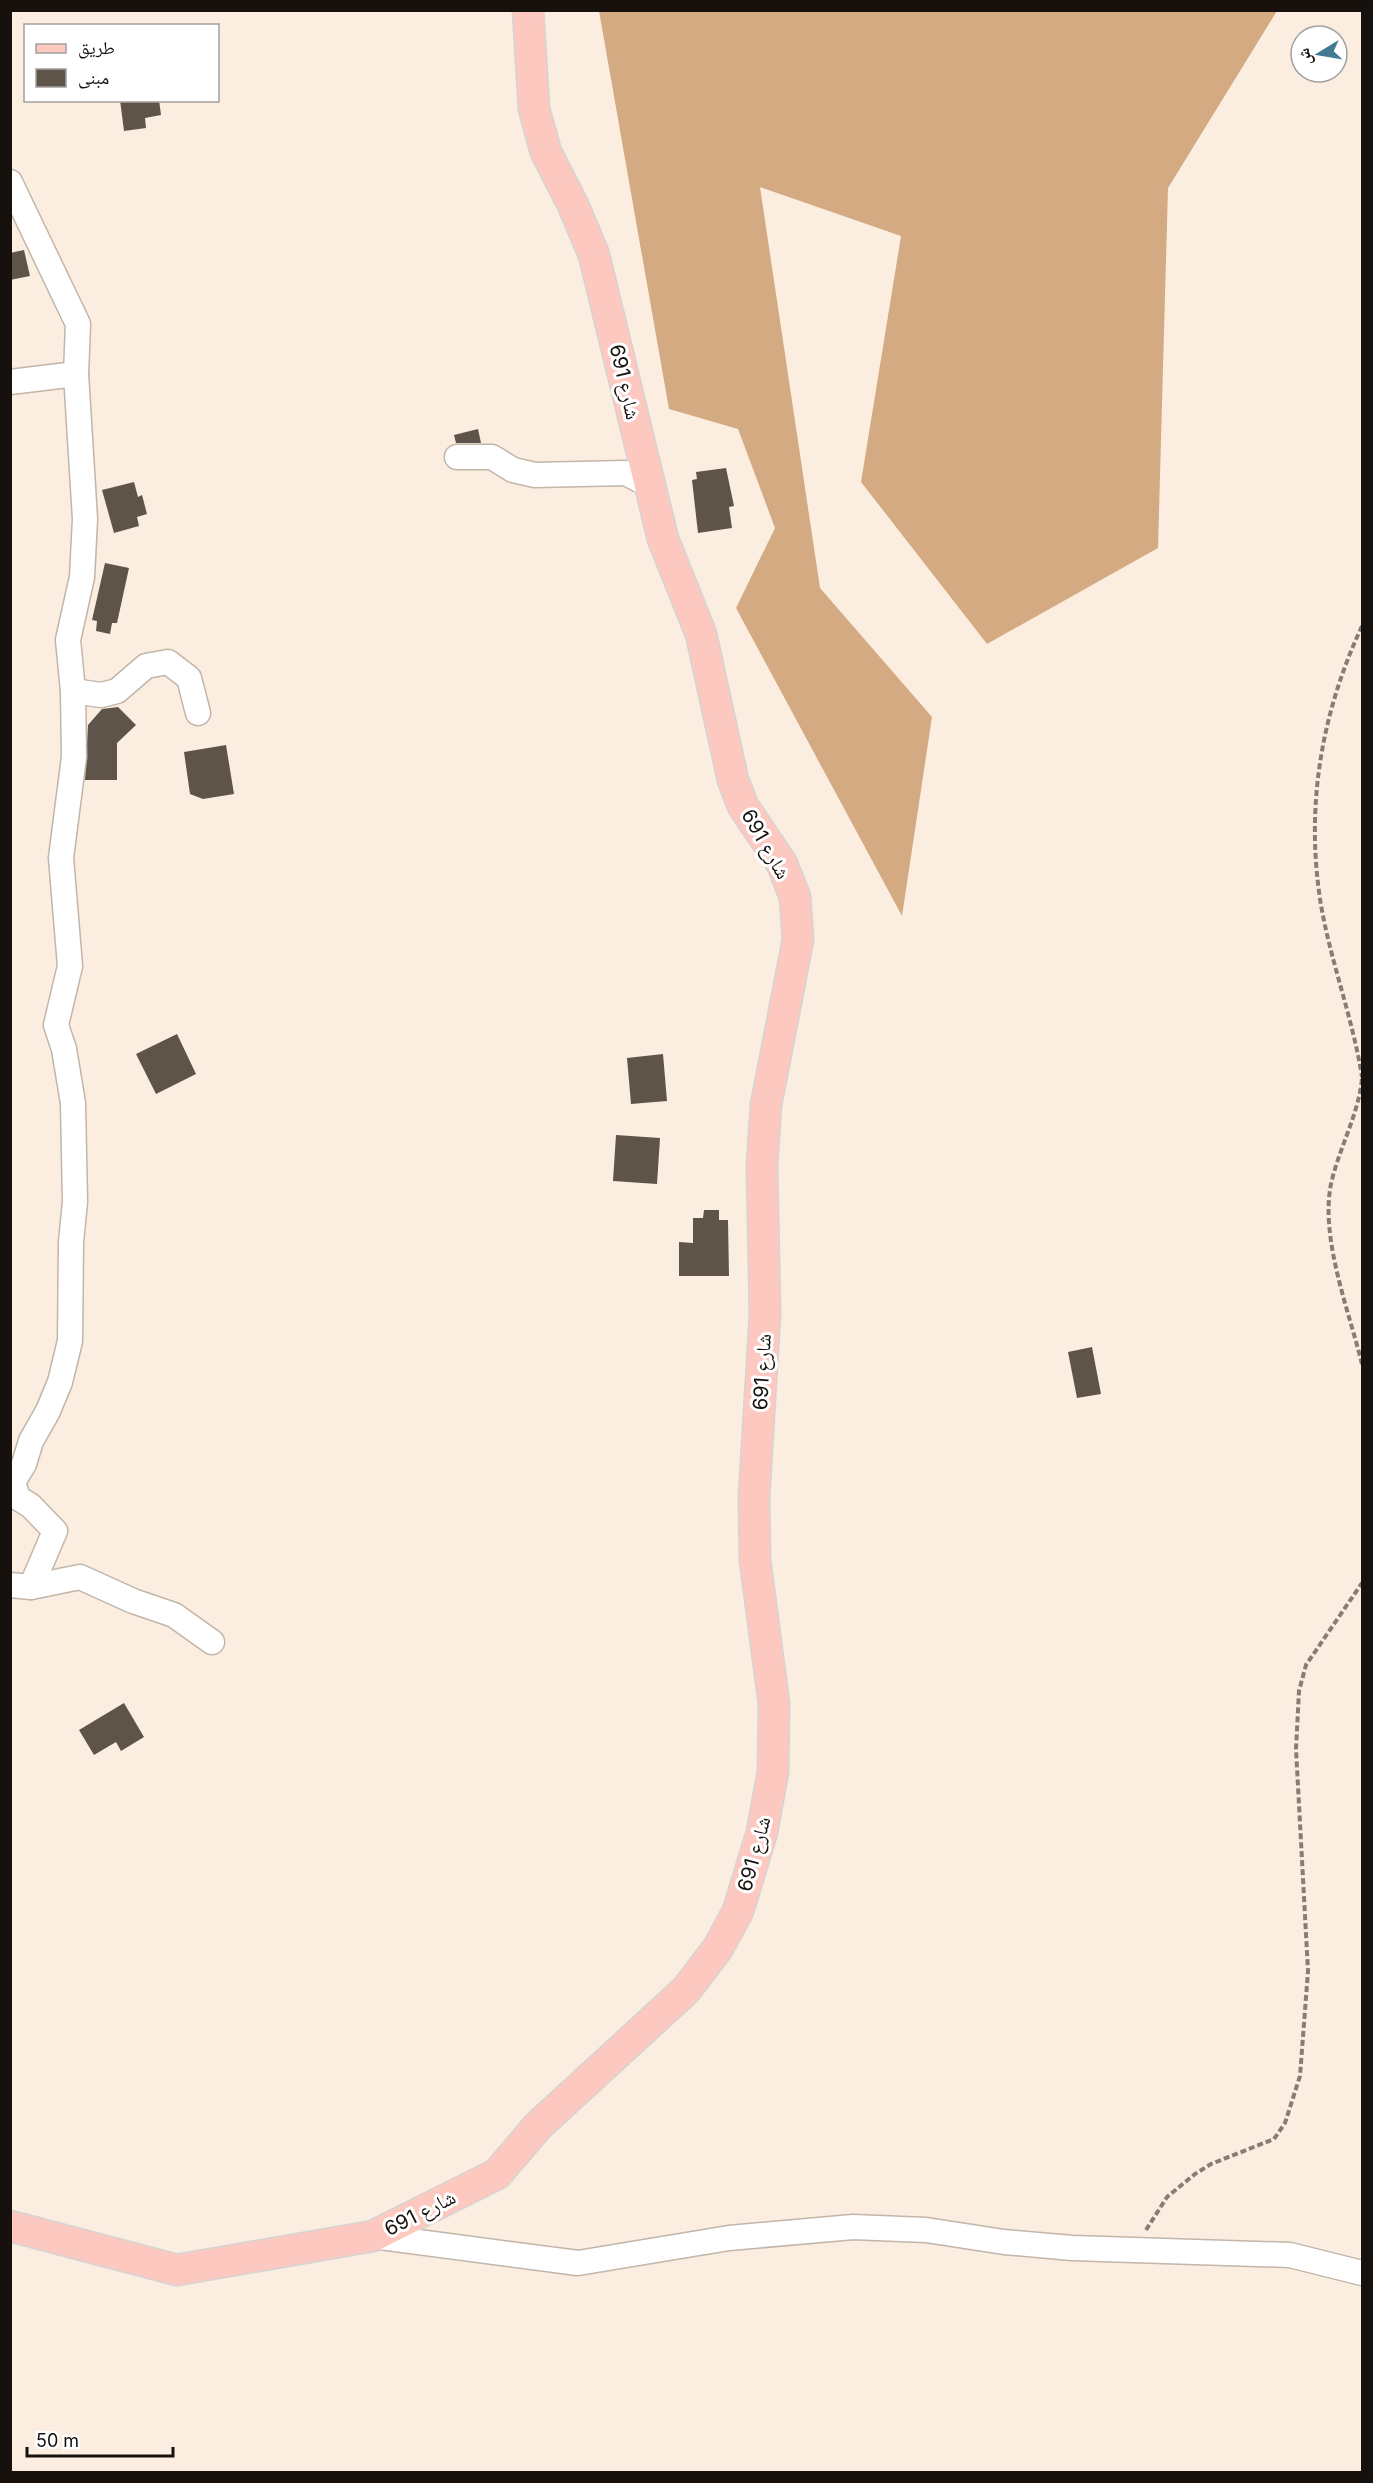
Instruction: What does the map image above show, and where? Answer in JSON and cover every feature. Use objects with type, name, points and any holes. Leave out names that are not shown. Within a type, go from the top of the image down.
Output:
[{"type":"main road","name":"شارع 691","points":[[10,2226],[177,2270],[373,2236],[497,2174],[538,2126],[686,1990],[718,1948],[738,1911],[762,1832],[773,1772],[774,1704],[755,1560],[754,1497],[765,1315],[762,1166],[766,1105],[798,940],[798,917],[795,897],[782,864],[743,806],[734,780],[701,634],[663,539],[594,255],[573,205],[546,152],[534,109],[528,10]]},
{"type":"street","points":[[10,182],[78,324],[76,374],[85,519],[82,578],[68,640],[73,691],[74,757],[61,858],[69,966],[56,1025],[64,1049],[73,1103],[75,1202],[71,1242],[70,1341],[60,1382],[48,1411],[31,1442],[24,1464],[13,1482],[18,1498],[31,1506],[55,1531],[21,1586]]},
{"type":"street","points":[[10,382],[76,374]]},
{"type":"street","points":[[457,457],[492,457],[513,470],[535,476],[626,473],[649,485]]},
{"type":"street","points":[[73,691],[101,694],[117,691],[146,666],[168,662],[189,678],[198,713]]},
{"type":"street","points":[[21,1586],[80,1577],[133,1601],[174,1615],[212,1642]]},
{"type":"street","points":[[373,2236],[578,2264],[729,2238],[853,2227],[926,2230],[1004,2242],[1134,2252],[1290,2255],[1362,2273]]},
{"type":"path","points":[[1362,626],[1350,654],[1324,735],[1314,819],[1322,906],[1362,1078],[1360,1102],[1331,1186],[1329,1219],[1333,1250],[1362,1364]]},
{"type":"path","points":[[1134,2252],[1167,2197],[1210,2164],[1274,2139],[1285,2123],[1300,2076],[1308,1971],[1296,1749],[1299,1691],[1306,1665],[1362,1583]]},
{"type":"shaded area","points":[[599,11],[1277,11],[1168,188],[1158,548],[987,644],[861,482],[901,236],[760,187],[820,588],[932,717],[902,916],[736,608],[775,528],[738,429],[669,409]]},
{"type":"building","points":[[120,102],[159,102],[161,115],[145,118],[146,128],[124,131]]},
{"type":"building","points":[[24,250],[30,276],[10,280],[10,253]]},
{"type":"building","points":[[478,429],[481,443],[456,443],[454,435]]},
{"type":"building","points":[[726,468],[734,506],[729,507],[732,528],[698,533],[692,480],[697,479],[696,472]]},
{"type":"building","points":[[134,482],[138,497],[142,495],[147,514],[137,517],[139,526],[114,533],[102,490]]},
{"type":"building","points":[[105,563],[129,568],[117,623],[112,623],[110,634],[96,631],[97,621],[92,620]]},
{"type":"building","points":[[118,707],[136,725],[117,743],[117,780],[85,780],[88,725],[102,709]]},
{"type":"building","points":[[226,745],[234,794],[203,799],[190,794],[184,752]]},
{"type":"building","points":[[177,1034],[196,1074],[156,1094],[136,1054]]},
{"type":"building","points":[[663,1054],[667,1101],[631,1104],[627,1058]]},
{"type":"building","points":[[616,1135],[660,1138],[657,1184],[613,1181]]},
{"type":"building","points":[[704,1210],[719,1210],[719,1220],[728,1220],[729,1276],[679,1276],[679,1242],[693,1243],[693,1218],[703,1218]]},
{"type":"building","points":[[1092,1347],[1101,1394],[1077,1398],[1068,1352]]},
{"type":"building","points":[[124,1703],[144,1737],[121,1751],[116,1742],[94,1755],[79,1730]]}]
